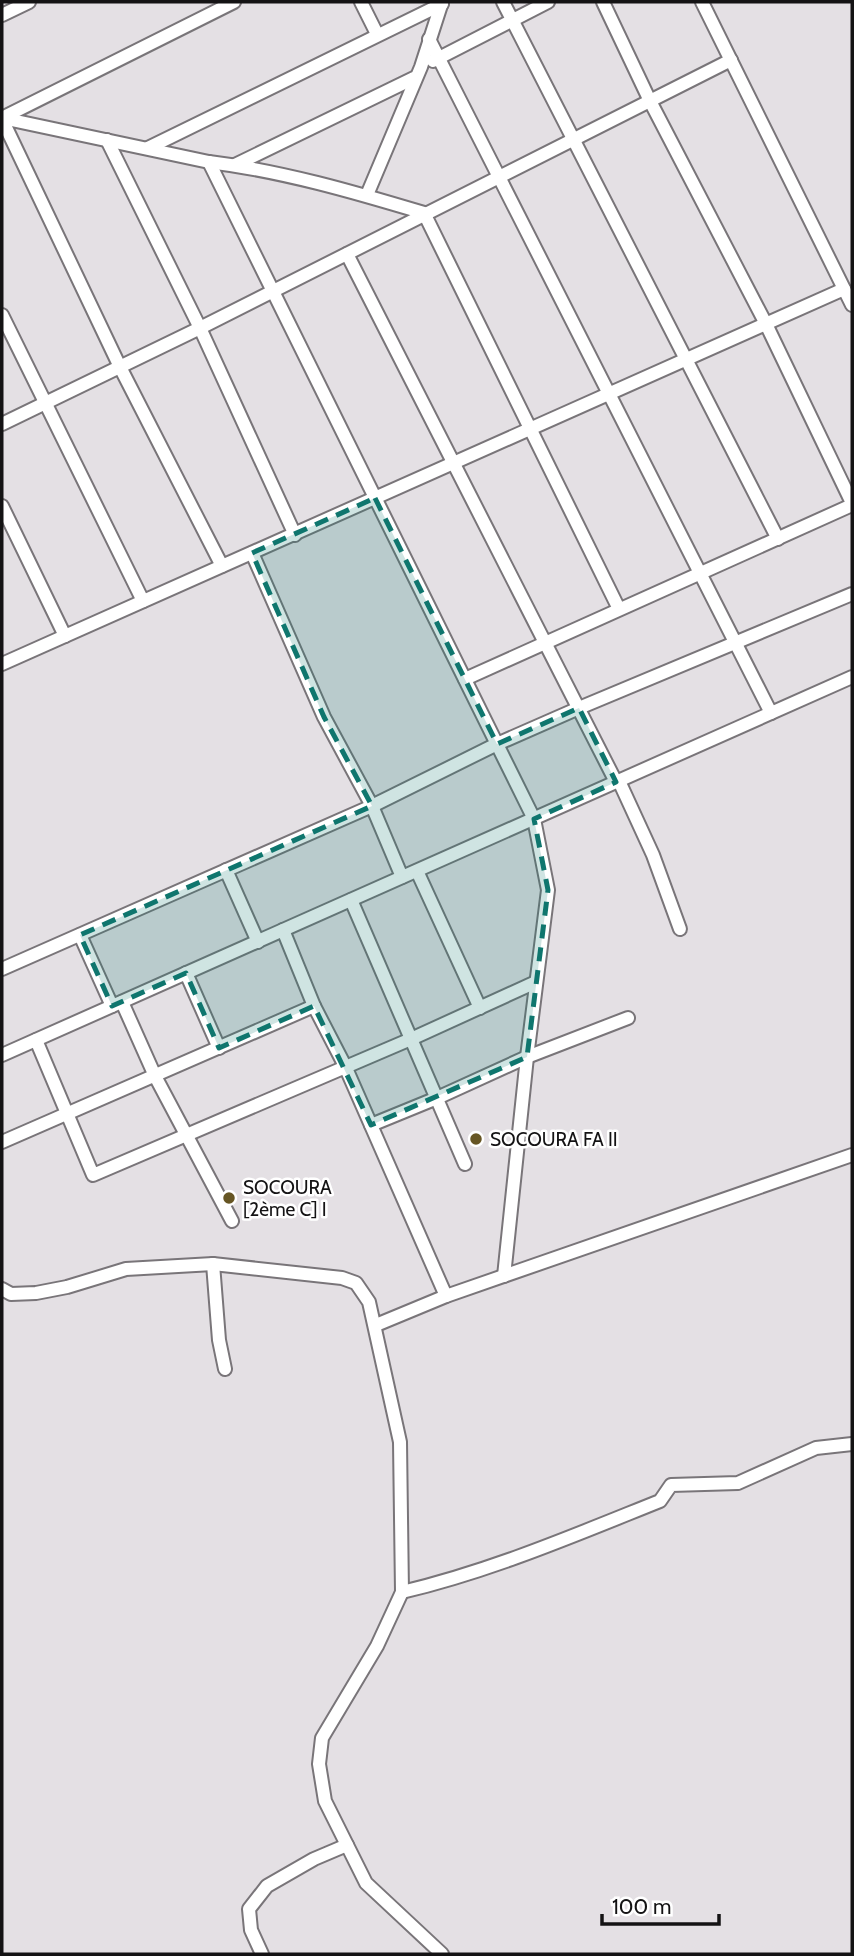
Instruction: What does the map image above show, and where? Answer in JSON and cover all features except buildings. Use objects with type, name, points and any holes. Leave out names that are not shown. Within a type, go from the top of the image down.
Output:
[{"type":"street","points":[[2,15],[29,2]]},
{"type":"street","points":[[2,118],[234,2]]},
{"type":"street","points":[[361,2],[377,34]]},
{"type":"street","points":[[503,2],[778,539]]},
{"type":"street","points":[[235,165],[417,73],[438,58],[548,2]]},
{"type":"street","points":[[464,679],[852,504],[766,324],[650,101],[603,2]]},
{"type":"street","points":[[702,2],[852,305]]},
{"type":"street","points":[[148,148],[442,3]]},
{"type":"street","points":[[367,195],[417,73],[442,3]]},
{"type":"street","points":[[429,39],[771,713]]},
{"type":"street","points":[[2,424],[200,328],[731,60]]},
{"type":"street","points":[[2,118],[209,162],[235,165],[367,195],[424,213],[619,609]]},
{"type":"street","points":[[2,118],[120,367],[222,566]]},
{"type":"street","points":[[107,140],[200,328],[295,535]]},
{"type":"street","points":[[209,162],[534,819],[548,890],[504,1276]]},
{"type":"street","points":[[347,254],[618,782],[653,855],[680,929]]},
{"type":"street","points":[[2,664],[844,289]]},
{"type":"street","points":[[2,315],[143,601]]},
{"type":"street","points":[[2,506],[65,636]]},
{"type":"street","points":[[252,553],[324,718],[372,806],[402,877]]},
{"type":"street","points":[[2,969],[372,806],[496,744],[852,594]]},
{"type":"street","points":[[2,1055],[852,677]]},
{"type":"street","points":[[226,870],[258,942]]},
{"type":"street","points":[[417,871],[480,1008]]},
{"type":"street","points":[[351,900],[465,1164]]},
{"type":"street","points":[[283,930],[314,1006],[345,1066],[446,1296]]},
{"type":"street","points":[[80,935],[232,1221]]},
{"type":"street","points":[[186,973],[219,1048]]},
{"type":"street","points":[[36,1040],[93,1175],[411,1039],[536,982]]},
{"type":"street","points":[[2,1142],[314,1006]]},
{"type":"street","points":[[371,1125],[527,1057],[628,1018]]},
{"type":"street","points":[[376,1325],[446,1296],[852,1155]]},
{"type":"street","points":[[2,1289],[11,1294],[36,1293],[67,1287],[126,1269],[213,1264],[342,1278],[356,1283],[369,1302],[401,1452],[402,1592],[377,1646],[322,1738],[319,1764],[325,1801],[366,1883],[442,1954]]},
{"type":"street","points":[[213,1264],[219,1340],[225,1369]]},
{"type":"street","points":[[402,1592],[444,1582],[512,1560],[660,1501],[671,1485],[738,1483],[816,1448],[852,1444]]},
{"type":"street","points":[[262,1954],[251,1930],[248,1909],[267,1886],[314,1859],[347,1845]]},
{"type":"highlighted area","points":[[375,498],[497,744],[579,708],[616,782],[534,819],[548,890],[527,1057],[371,1125],[314,1006],[219,1048],[186,973],[112,1006],[80,935],[372,806],[324,717],[252,553]]},
{"type":"place","name":"SOCOURA FA II","points":[[476,1139]]},
{"type":"place","name":"SOCOURA [2ème C] I","points":[[229,1198]]}]
